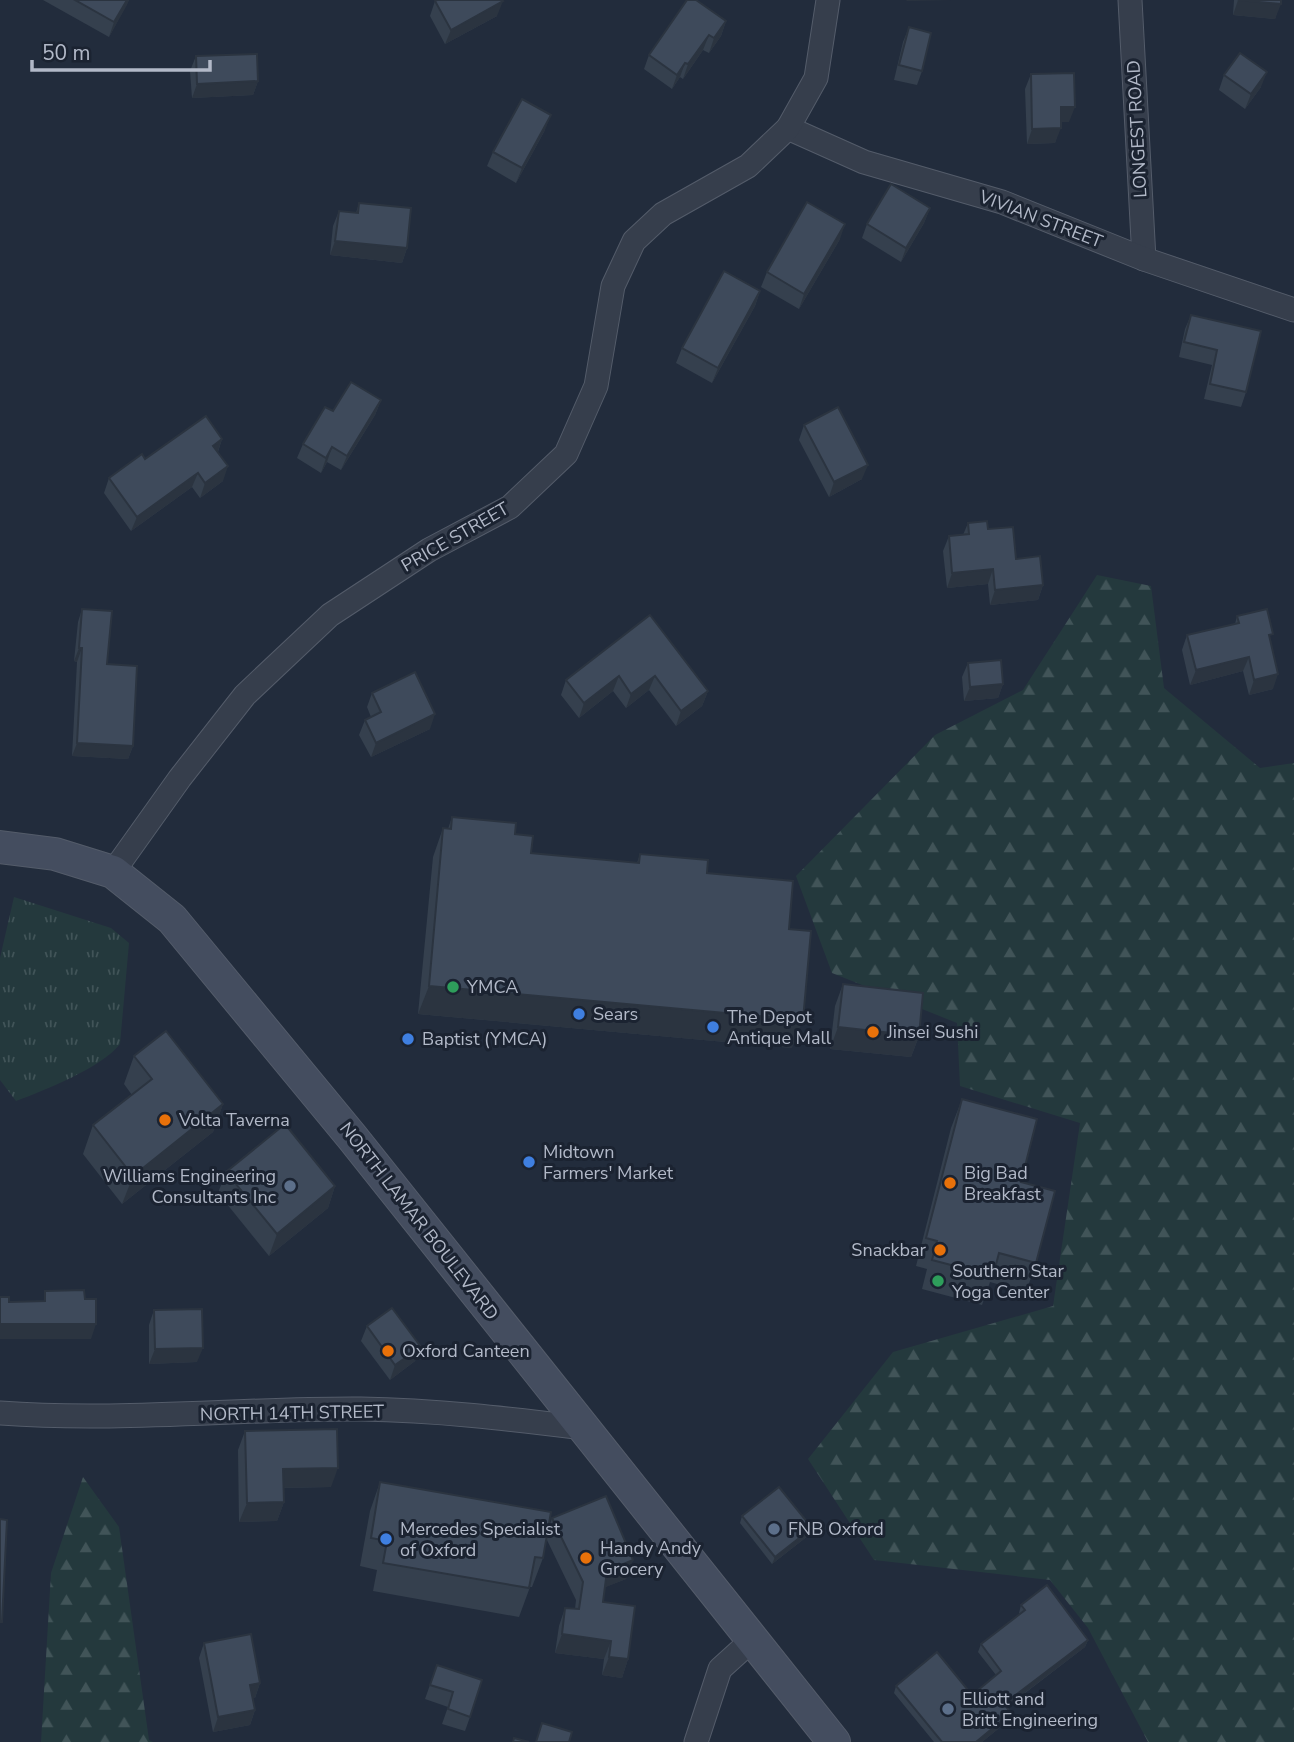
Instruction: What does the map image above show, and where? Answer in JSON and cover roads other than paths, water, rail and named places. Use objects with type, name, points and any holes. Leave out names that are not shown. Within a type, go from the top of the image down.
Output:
[{"type":"street","name":"PRICE STREET","points":[[113,872],[180,778],[245,695],[326,618],[429,550],[510,507],[566,454],[596,386],[613,286],[634,241],[663,214],[748,166],[788,128],[816,78],[828,0]]},
{"type":"street","name":"LONGEST ROAD","points":[[1130,0],[1144,259]]},
{"type":"street","name":"VIVIAN STREET","points":[[788,128],[864,162],[1002,202],[1144,259],[1294,310]]},
{"type":"street","name":"NORTH LAMAR BOULEVARD","points":[[0,847],[55,854],[113,872],[172,919],[352,1137],[834,1742]]},
{"type":"street","name":"NORTH 14TH STREET","points":[[0,1413],[56,1418],[360,1409],[464,1413],[584,1428]]},
{"type":"street","points":[[696,1742],[720,1669],[752,1640]]},
{"type":"place","name":"YMCA","points":[[453,987]]},
{"type":"place","name":"Sears","points":[[579,1014]]},
{"type":"place","name":"The Depot Antique Mall","points":[[713,1027]]},
{"type":"place","name":"Jinsei Sushi","points":[[873,1032]]},
{"type":"place","name":"Baptist (YMCA)","points":[[408,1039]]},
{"type":"place","name":"Volta Taverna","points":[[165,1120]]},
{"type":"place","name":"Midtown Farmers' Market","points":[[529,1162]]},
{"type":"place","name":"Big Bad Breakfast","points":[[950,1183]]},
{"type":"place","name":"Williams Engineering Consultants Inc","points":[[290,1186]]},
{"type":"place","name":"Snackbar","points":[[940,1250]]},
{"type":"place","name":"Southern Star Yoga Center","points":[[938,1281]]},
{"type":"place","name":"Oxford Canteen","points":[[388,1351]]},
{"type":"place","name":"FNB Oxford","points":[[774,1529]]},
{"type":"place","name":"Mercedes Specialist of Oxford","points":[[386,1539]]},
{"type":"place","name":"Handy Andy Grocery","points":[[586,1558]]},
{"type":"place","name":"Elliott and Britt Engineering","points":[[948,1709]]}]
